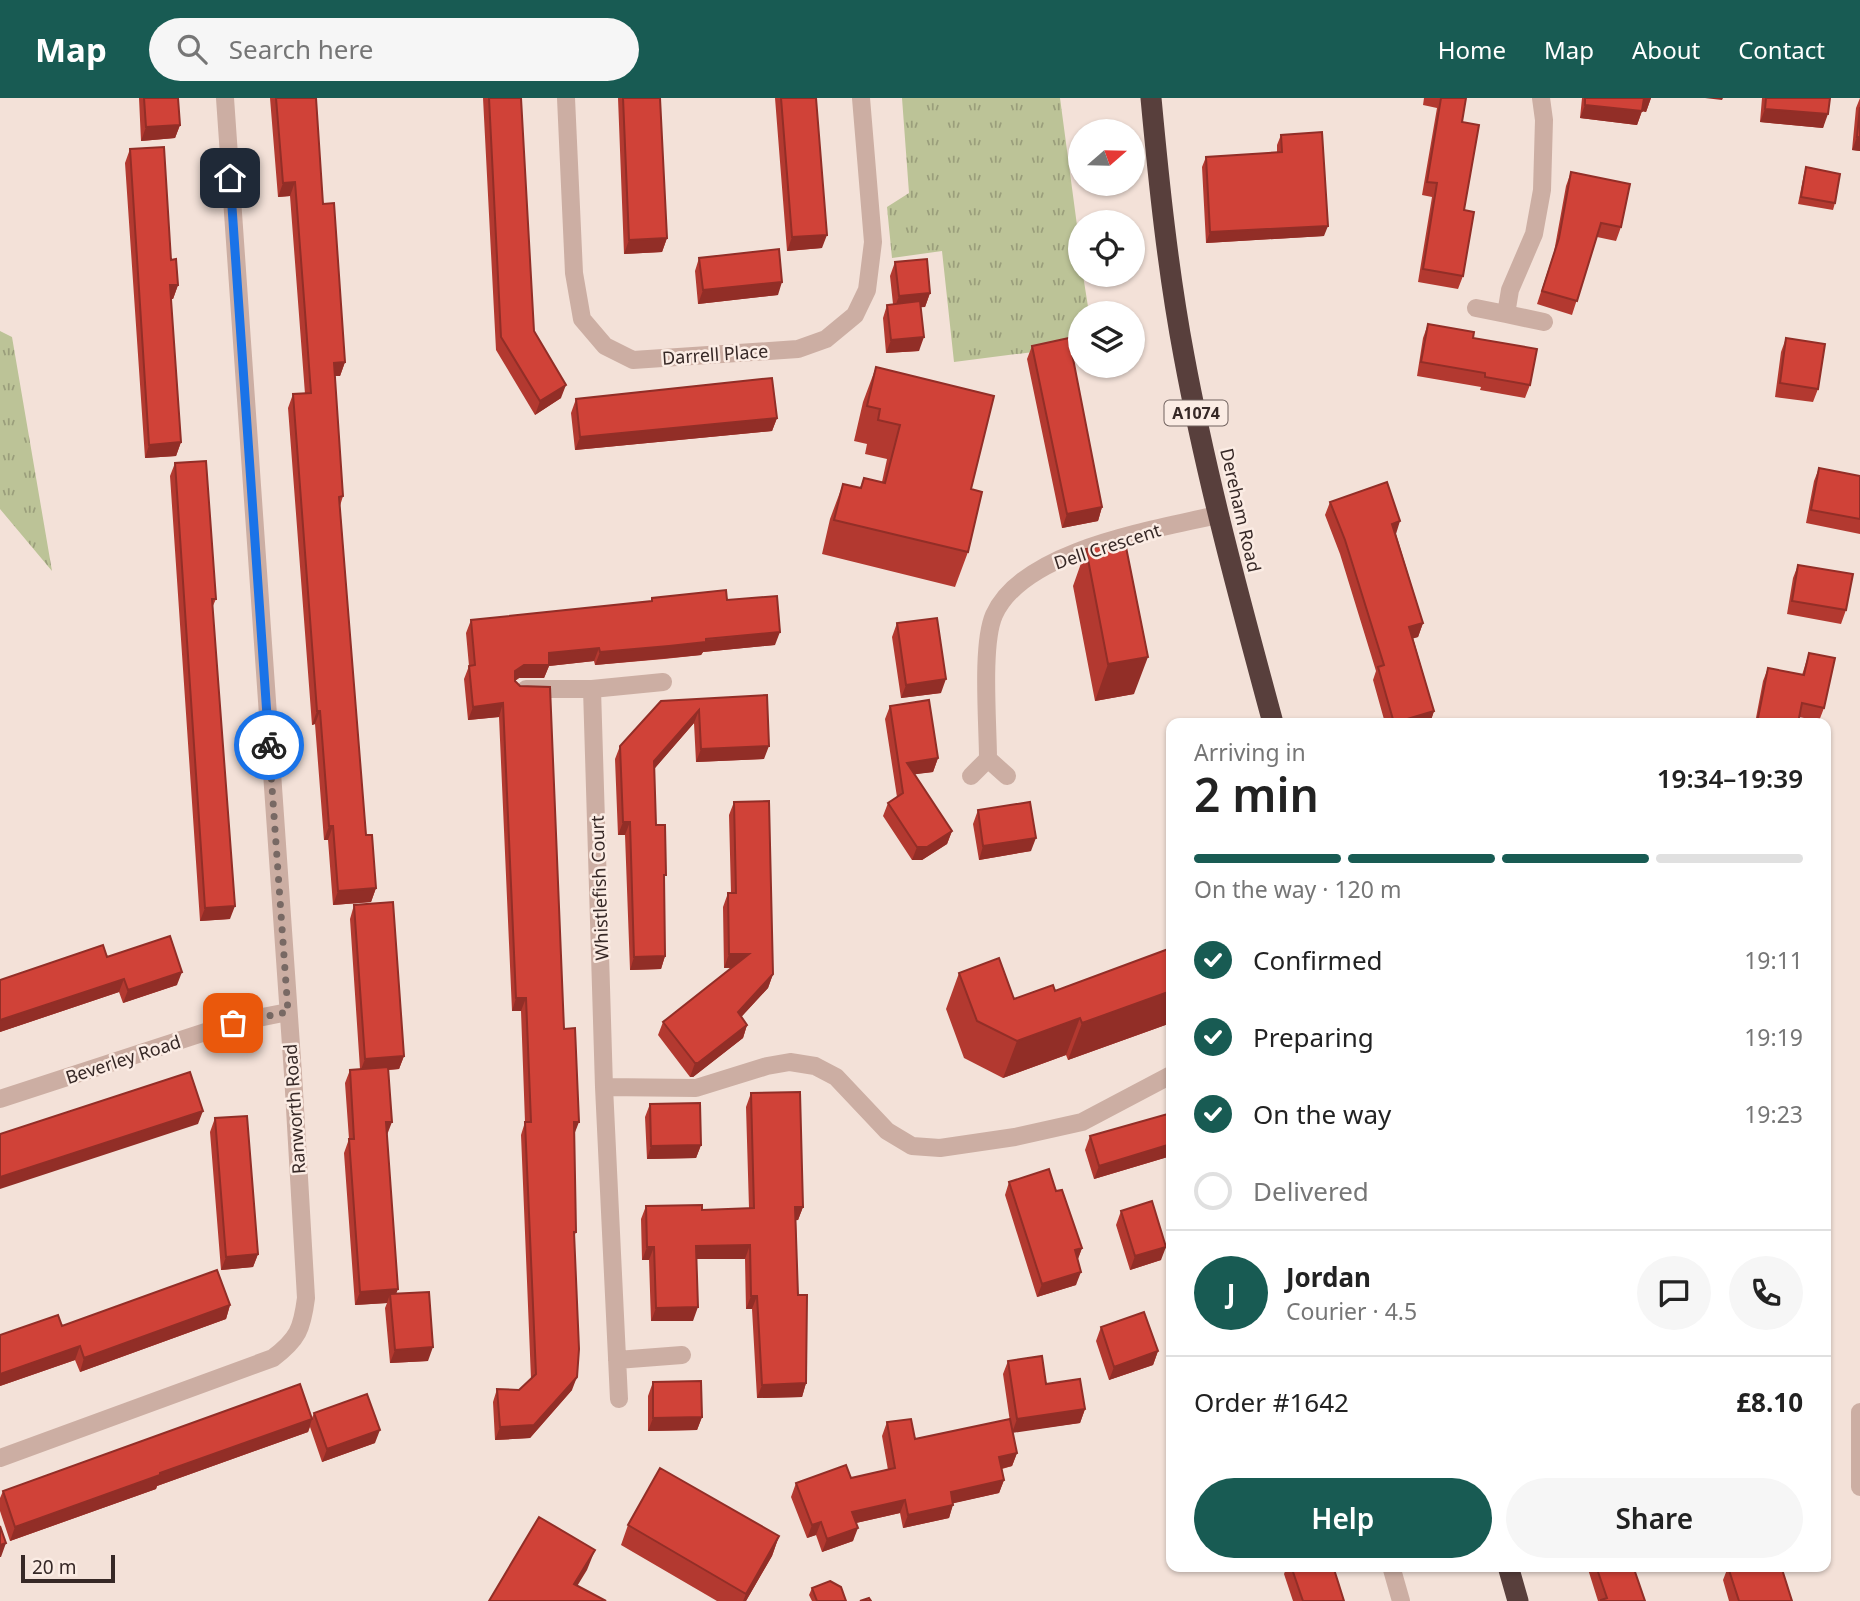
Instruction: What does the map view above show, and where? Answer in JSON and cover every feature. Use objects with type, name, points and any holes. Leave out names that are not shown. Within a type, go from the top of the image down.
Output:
[{"type":"highway","name":"Dereham Road","points":[[1151,98],[1171,276],[1183,355],[1217,516],[1272,718]]},
{"type":"highway","points":[[1510,1572],[1518,1601]]},
{"type":"street","name":"Ranworth Road","points":[[0,1458],[273,1358],[290,1345],[302,1327],[306,1298],[225,98]]},
{"type":"street","name":"Darrell Place","points":[[566,98],[574,272],[582,319],[605,346],[633,360],[798,349],[826,339],[855,315],[867,290],[873,242],[861,98]]},
{"type":"street","points":[[1506,314],[1510,290],[1534,234],[1542,190],[1544,120],[1541,98]]},
{"type":"street","points":[[1476,308],[1544,322]]},
{"type":"street","name":"Dell Crescent","points":[[988,760],[988,648],[993,617],[1009,590],[1032,573],[1073,553],[1155,529],[1217,516]]},
{"type":"street","points":[[520,689],[592,689],[663,682]]},
{"type":"street","name":"Whistlefish Court","points":[[592,689],[604,1087],[619,1399]]},
{"type":"street","points":[[971,776],[988,760],[1007,776]]},
{"type":"street","name":"Beverley Road","points":[[0,1099],[233,1023],[288,1012]]},
{"type":"street","points":[[604,1087],[696,1088],[767,1066],[790,1062],[815,1066],[836,1077],[887,1131],[912,1146],[940,1148],[1015,1137],[1083,1122],[1166,1078]]},
{"type":"street","points":[[617,1360],[682,1355]]},
{"type":"street","points":[[1860,1412],[1860,1487]]},
{"type":"street","points":[[1393,1572],[1401,1601]]},
{"type":"green space","points":[[902,98],[1060,98],[1068,158],[1068,196],[1073,196],[1075,210],[1068,210],[1068,287],[1085,287],[1087,301],[1068,301],[1068,348],[954,362],[942,251],[892,258],[887,207],[909,193]]},
{"type":"green space","points":[[0,331],[12,337],[52,571],[0,509]]},
{"type":"building","points":[[144,98],[178,98],[180,125],[146,127]]},
{"type":"building","points":[[276,98],[316,98],[323,204],[334,203],[345,362],[334,363],[343,496],[339,497],[366,835],[372,835],[376,888],[338,891],[333,826],[329,826],[320,711],[317,711],[293,394],[311,393],[295,182],[283,183]]},
{"type":"building","points":[[489,98],[521,98],[534,331],[566,385],[540,401],[501,337]]},
{"type":"building","points":[[623,98],[660,98],[667,238],[629,240]]},
{"type":"building","points":[[781,98],[816,98],[827,235],[792,237]]},
{"type":"building","points":[[1441,98],[1466,98],[1462,122],[1479,125],[1464,210],[1474,212],[1463,276],[1423,269],[1437,183],[1427,182]]},
{"type":"building","points":[[1585,98],[1644,98],[1642,111],[1585,105]]},
{"type":"building","points":[[1766,98],[1830,98],[1828,114],[1765,109]]},
{"type":"building","points":[[1860,107],[1860,137],[1857,137]]},
{"type":"building","points":[[1322,132],[1328,226],[1210,232],[1206,157],[1282,152],[1281,135]]},
{"type":"building","points":[[164,147],[171,260],[176,259],[178,285],[170,285],[181,442],[149,445],[130,149]]},
{"type":"building","points":[[1806,167],[1840,174],[1835,203],[1801,197]]},
{"type":"building","points":[[1571,172],[1630,184],[1621,227],[1601,223],[1577,301],[1542,291],[1559,238]]},
{"type":"building","points":[[779,249],[782,282],[703,290],[699,258]]},
{"type":"building","points":[[927,259],[930,293],[899,296],[895,262]]},
{"type":"building","points":[[920,301],[924,337],[891,340],[887,305]]},
{"type":"building","points":[[1428,324],[1474,332],[1473,338],[1537,349],[1530,385],[1485,377],[1485,373],[1421,362]]},
{"type":"building","points":[[1068,338],[1068,378],[1077,378],[1102,507],[1067,514],[1032,346]]},
{"type":"building","points":[[1786,338],[1825,344],[1818,389],[1780,383]]},
{"type":"building","points":[[876,367],[994,396],[971,489],[982,492],[968,552],[834,520],[843,484],[861,488],[864,478],[885,483],[900,425],[878,420],[880,409],[867,406]]},
{"type":"building","points":[[772,378],[777,418],[580,437],[576,399]]},
{"type":"building","points":[[206,461],[216,599],[212,599],[235,906],[205,908],[175,463]]},
{"type":"building","points":[[1819,468],[1860,476],[1860,519],[1811,510]]},
{"type":"building","points":[[1387,482],[1400,521],[1392,524],[1423,623],[1409,627],[1434,711],[1411,718],[1393,718],[1378,667],[1384,665],[1345,540],[1330,502]]},
{"type":"building","points":[[1125,542],[1148,657],[1108,664],[1086,549]]},
{"type":"building","points":[[1798,565],[1853,574],[1846,610],[1792,601]]},
{"type":"building","points":[[726,590],[727,600],[777,596],[780,632],[706,639],[706,642],[669,646],[549,653],[549,665],[524,665],[515,671],[515,681],[520,686],[550,687],[564,1029],[575,1028],[579,1122],[574,1122],[574,1232],[579,1349],[577,1377],[534,1425],[500,1427],[497,1389],[519,1390],[536,1374],[525,1122],[531,1122],[526,998],[516,998],[503,703],[473,707],[469,666],[475,665],[471,620],[652,601],[652,598]]},
{"type":"building","points":[[937,618],[946,679],[906,685],[897,623]]},
{"type":"building","points":[[1809,653],[1835,658],[1824,708],[1802,703],[1799,718],[1758,718],[1768,668],[1804,675]]},
{"type":"building","points":[[767,695],[769,746],[701,749],[699,710],[654,761],[656,825],[665,825],[665,956],[634,957],[630,822],[623,822],[620,746],[661,701]]},
{"type":"building","points":[[929,700],[938,758],[907,763],[952,831],[927,847],[917,847],[888,803],[903,793],[890,706]]},
{"type":"building","points":[[769,801],[773,974],[738,1012],[747,1025],[695,1063],[663,1022],[749,954],[729,954],[728,893],[736,893],[734,802]]},
{"type":"building","points":[[1030,802],[1036,838],[983,846],[978,810]]},
{"type":"building","points":[[393,902],[404,1056],[365,1059],[354,905]]},
{"type":"building","points":[[170,936],[182,972],[128,990],[124,979],[0,1020],[0,980],[103,945],[107,957]]},
{"type":"building","points":[[1166,950],[1166,993],[1082,1023],[1080,1018],[1017,1041],[977,1021],[959,973],[999,958],[1014,999],[1053,985],[1055,991]]},
{"type":"building","points":[[388,1067],[392,1122],[386,1122],[398,1289],[360,1292],[349,1139],[354,1139],[350,1070]]},
{"type":"building","points":[[190,1072],[203,1111],[0,1177],[0,1134]]},
{"type":"building","points":[[800,1092],[803,1207],[795,1207],[798,1295],[807,1295],[806,1383],[762,1385],[757,1296],[751,1296],[750,1245],[696,1246],[698,1307],[656,1308],[654,1247],[647,1247],[646,1206],[702,1205],[702,1210],[754,1208],[751,1093]]},
{"type":"building","points":[[700,1103],[701,1145],[651,1146],[650,1104]]},
{"type":"building","points":[[1166,1114],[1166,1146],[1099,1166],[1090,1136]]},
{"type":"building","points":[[247,1116],[258,1254],[226,1257],[215,1118]]},
{"type":"building","points":[[1049,1169],[1056,1191],[1062,1190],[1082,1248],[1075,1250],[1081,1272],[1042,1284],[1009,1182]]},
{"type":"building","points":[[1152,1201],[1166,1247],[1135,1256],[1121,1211]]},
{"type":"building","points":[[217,1270],[230,1305],[84,1358],[80,1346],[0,1374],[0,1335],[58,1315],[62,1326]]},
{"type":"building","points":[[429,1292],[433,1347],[395,1350],[390,1294]]},
{"type":"building","points":[[1144,1312],[1158,1351],[1114,1367],[1101,1327]]},
{"type":"building","points":[[1042,1356],[1046,1384],[1080,1379],[1085,1409],[1017,1419],[1008,1361]]},
{"type":"building","points":[[701,1381],[702,1417],[653,1418],[653,1382]]},
{"type":"building","points":[[300,1384],[312,1419],[15,1527],[3,1491]]},
{"type":"building","points":[[367,1394],[380,1430],[327,1449],[314,1413]]},
{"type":"building","points":[[911,1419],[915,1439],[1010,1419],[1017,1453],[999,1457],[1004,1480],[951,1492],[953,1505],[908,1515],[905,1500],[852,1512],[858,1528],[827,1539],[821,1522],[812,1525],[796,1483],[846,1465],[851,1478],[895,1468],[887,1422]]},
{"type":"building","points":[[660,1468],[779,1536],[746,1594],[628,1525]]},
{"type":"building","points":[[539,1517],[595,1550],[574,1584],[606,1601],[489,1601]]},
{"type":"building","points":[[0,1526],[6,1543],[0,1545]]},
{"type":"building","points":[[1293,1572],[1335,1572],[1344,1601],[1303,1601]]},
{"type":"building","points":[[1598,1572],[1635,1572],[1645,1601],[1601,1601],[1607,1598]]},
{"type":"building","points":[[1730,1572],[1783,1572],[1792,1601],[1739,1601]]},
{"type":"building","points":[[830,1581],[841,1587],[846,1601],[817,1601],[812,1588]]},
{"type":"way so far","points":[[233,1023],[288,1012],[269,745]]},
{"type":"route","points":[[230,178],[269,745]]}]
